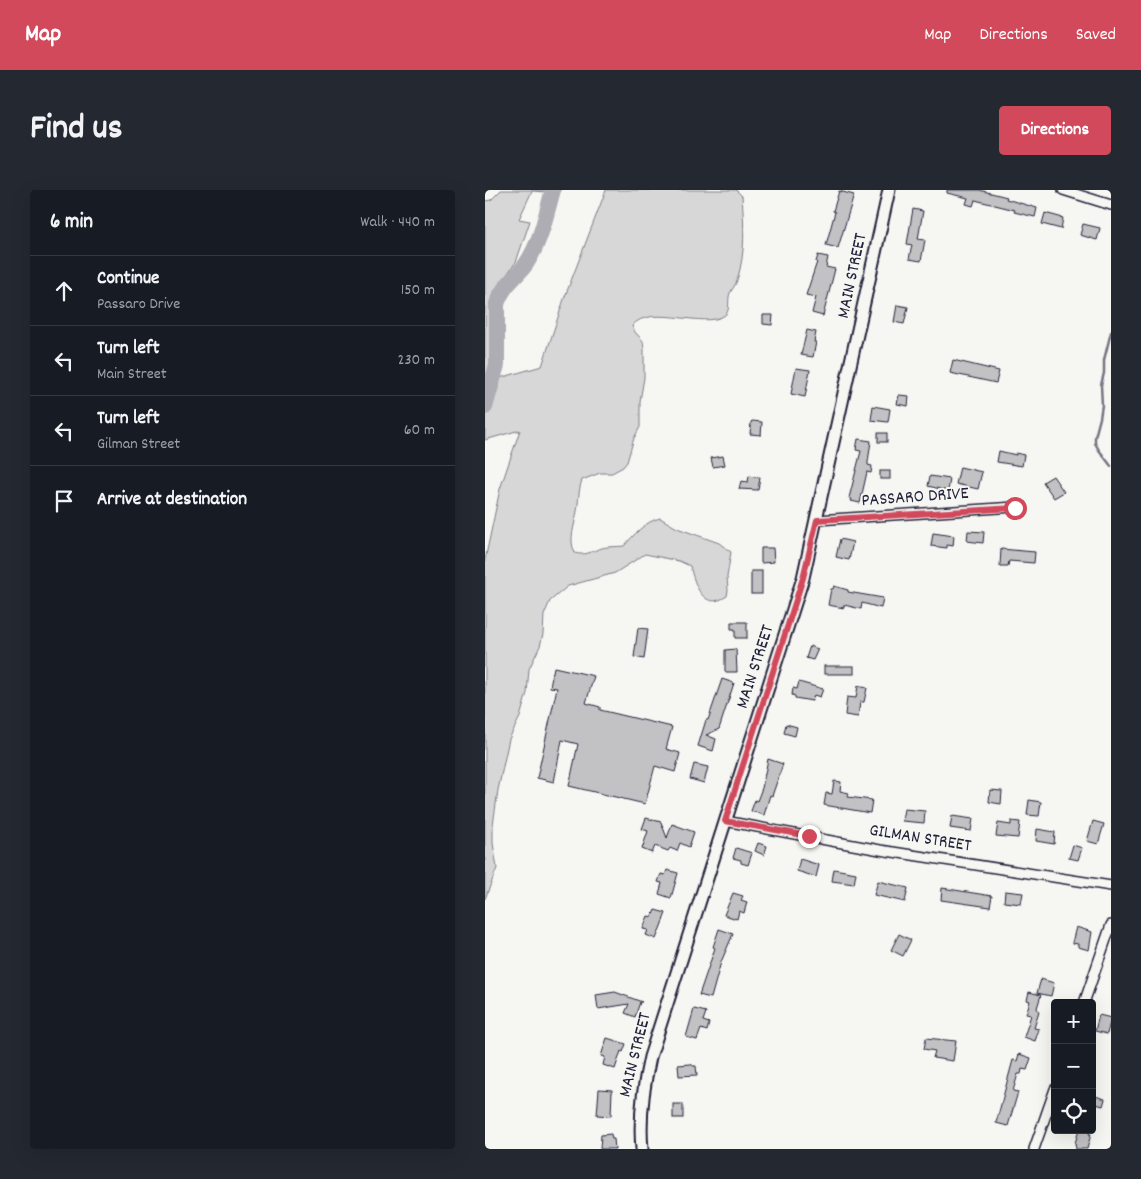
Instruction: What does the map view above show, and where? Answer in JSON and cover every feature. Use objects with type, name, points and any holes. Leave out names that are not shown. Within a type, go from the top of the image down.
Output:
[{"type":"street","name":"MAIN STREET","points":[[642,1149],[640,1116],[650,1057],[803,578],[889,190]]},
{"type":"street","points":[[1063,190],[1111,205]]},
{"type":"street","name":"PASSARO DRIVE","points":[[817,520],[1015,508]]},
{"type":"street","name":"GILMAN STREET","points":[[725,821],[880,850],[1111,886]]},
{"type":"street","points":[[1085,999],[1111,925]]},
{"type":"street","points":[[1035,1149],[1051,1101]]},
{"type":"shaded area","points":[[501,190],[547,190],[546,192],[532,191],[519,219],[530,221],[516,262],[502,281],[496,300],[497,345],[495,361],[489,381],[542,366],[564,299],[606,190],[736,190],[742,196],[744,238],[740,270],[736,284],[730,293],[728,310],[725,315],[716,319],[705,320],[664,316],[651,317],[640,320],[632,326],[643,341],[644,349],[640,427],[634,438],[627,462],[623,467],[612,473],[600,473],[582,480],[572,538],[575,553],[579,554],[605,547],[624,546],[644,526],[660,518],[677,528],[719,543],[731,552],[727,577],[727,596],[712,601],[706,599],[698,588],[690,566],[679,561],[645,554],[615,573],[568,586],[550,601],[544,615],[540,646],[529,669],[527,693],[520,717],[509,739],[493,825],[493,843],[497,868],[485,899],[485,560],[500,489],[520,430],[485,440],[485,201],[491,200]]},
{"type":"building","points":[[947,190],[979,190],[1007,197],[1006,199],[1037,208],[1035,217],[975,200],[973,206],[966,204],[968,198],[947,193]]},
{"type":"building","points":[[839,191],[854,195],[838,248],[826,245]]},
{"type":"building","points":[[913,209],[923,211],[918,239],[925,240],[921,261],[909,259],[912,245],[907,244]]},
{"type":"building","points":[[1045,213],[1063,218],[1061,229],[1042,224]]},
{"type":"building","points":[[1083,224],[1100,228],[1097,240],[1080,235]]},
{"type":"building","points":[[818,255],[828,257],[826,267],[835,269],[823,316],[812,313],[816,297],[806,295]]},
{"type":"building","points":[[897,305],[908,307],[904,324],[894,322]]},
{"type":"building","points":[[763,315],[773,315],[772,325],[763,324]]},
{"type":"building","points":[[807,330],[816,332],[813,357],[801,355]]},
{"type":"building","points":[[953,360],[999,371],[996,383],[950,373]]},
{"type":"building","points":[[796,368],[810,370],[805,397],[791,394]]},
{"type":"building","points":[[899,395],[909,396],[908,406],[897,404]]},
{"type":"building","points":[[873,406],[890,409],[888,422],[871,420]]},
{"type":"building","points":[[752,421],[762,422],[761,435],[750,434]]},
{"type":"building","points":[[878,433],[887,433],[887,442],[878,442]]},
{"type":"building","points":[[858,439],[871,441],[868,465],[872,466],[871,473],[867,472],[860,503],[851,501],[852,499],[849,498],[861,451],[856,450]]},
{"type":"building","points":[[999,451],[1024,455],[1022,466],[997,462]]},
{"type":"building","points":[[723,456],[725,465],[713,467],[711,458]]},
{"type":"building","points":[[960,467],[982,472],[978,489],[956,484]]},
{"type":"building","points":[[880,471],[890,471],[890,479],[880,479]]},
{"type":"building","points":[[749,476],[760,478],[758,490],[739,489],[741,481],[748,482]]},
{"type":"building","points":[[930,476],[950,479],[948,491],[928,486]]},
{"type":"building","points":[[1053,476],[1064,492],[1054,498],[1043,482]]},
{"type":"building","points":[[968,531],[984,532],[983,543],[967,541]]},
{"type":"building","points":[[933,533],[954,536],[953,546],[947,545],[947,548],[931,546]]},
{"type":"building","points":[[840,539],[853,542],[849,560],[836,557]]},
{"type":"building","points":[[761,548],[773,548],[774,562],[761,563]]},
{"type":"building","points":[[1001,549],[1035,552],[1034,563],[1009,561],[1008,566],[1000,566]]},
{"type":"building","points":[[751,571],[762,571],[762,594],[751,594]]},
{"type":"building","points":[[834,586],[848,590],[848,592],[883,598],[881,608],[862,603],[861,609],[844,605],[844,608],[828,605],[831,589]]},
{"type":"building","points":[[731,622],[747,622],[747,638],[735,638],[735,629],[731,629]]},
{"type":"building","points":[[638,628],[648,629],[644,659],[634,657]]},
{"type":"building","points":[[810,646],[818,649],[813,660],[806,658]]},
{"type":"building","points":[[736,649],[737,672],[725,672],[725,650]]},
{"type":"building","points":[[824,666],[854,666],[854,674],[824,674]]},
{"type":"building","points":[[554,667],[594,676],[586,703],[600,707],[600,710],[672,727],[666,749],[680,753],[675,772],[655,766],[645,804],[569,786],[578,744],[562,740],[554,782],[537,778],[557,688],[550,687]]},
{"type":"building","points":[[722,679],[734,683],[719,729],[706,735],[716,739],[713,751],[698,746]]},
{"type":"building","points":[[799,682],[823,689],[820,697],[814,695],[812,701],[795,698],[792,695],[793,688],[797,689]]},
{"type":"building","points":[[858,686],[867,688],[864,702],[860,702],[858,717],[845,715],[847,697],[856,698]]},
{"type":"building","points":[[786,724],[797,727],[795,736],[784,733]]},
{"type":"building","points":[[768,759],[783,764],[764,815],[751,811],[762,788]]},
{"type":"building","points":[[694,764],[708,767],[704,783],[690,779]]},
{"type":"building","points":[[834,781],[841,782],[840,791],[849,793],[848,797],[872,800],[870,813],[824,805],[826,793],[832,794]]},
{"type":"building","points":[[990,790],[1002,791],[1001,804],[989,802]]},
{"type":"building","points":[[1029,800],[1041,802],[1039,816],[1027,815]]},
{"type":"building","points":[[904,809],[925,811],[924,823],[902,821]]},
{"type":"building","points":[[952,816],[973,819],[971,831],[950,828]]},
{"type":"building","points":[[646,818],[661,822],[667,838],[672,824],[694,832],[689,847],[680,843],[677,851],[670,848],[668,851],[655,846],[652,853],[642,849],[648,831],[642,829]]},
{"type":"building","points":[[1011,821],[1020,822],[1018,838],[996,836],[998,823],[1011,825]]},
{"type":"building","points":[[1093,821],[1104,824],[1098,844],[1087,841]]},
{"type":"building","points":[[1037,829],[1055,832],[1054,844],[1036,841]]},
{"type":"building","points":[[758,843],[767,846],[764,855],[755,851]]},
{"type":"building","points":[[1073,845],[1082,848],[1078,860],[1069,858]]},
{"type":"building","points":[[736,848],[752,853],[748,865],[741,863],[741,860],[733,858]]},
{"type":"building","points":[[800,859],[819,865],[816,877],[797,871]]},
{"type":"building","points":[[834,869],[856,873],[854,884],[832,881]]},
{"type":"building","points":[[667,870],[678,873],[671,898],[659,894],[662,883],[658,882],[661,874],[665,875]]},
{"type":"building","points":[[878,881],[908,888],[905,902],[874,895]]},
{"type":"building","points":[[942,888],[992,896],[990,907],[941,900]]},
{"type":"building","points":[[1005,891],[1023,893],[1021,904],[1004,902]]},
{"type":"building","points":[[733,893],[743,896],[741,900],[747,902],[744,913],[739,911],[737,919],[724,915]]},
{"type":"building","points":[[655,910],[666,913],[656,939],[646,935],[648,930],[643,929],[648,916],[652,917]]},
{"type":"building","points":[[1076,927],[1092,932],[1089,950],[1072,943]]},
{"type":"building","points":[[719,929],[733,934],[721,962],[711,998],[699,995],[715,948],[713,947]]},
{"type":"building","points":[[899,934],[911,940],[903,956],[891,950]]},
{"type":"building","points":[[1041,979],[1054,983],[1051,996],[1037,993]]},
{"type":"building","points":[[615,992],[642,1002],[640,1002],[635,1017],[625,1013],[629,1004],[598,1009],[596,995]]},
{"type":"building","points":[[1029,992],[1041,995],[1037,1008],[1039,1012],[1034,1028],[1039,1029],[1035,1041],[1024,1037],[1031,1015],[1026,1014],[1030,1001],[1027,1000]]},
{"type":"building","points":[[694,1009],[706,1012],[703,1021],[709,1023],[707,1031],[701,1029],[697,1040],[686,1037]]},
{"type":"building","points":[[1099,1015],[1111,1018],[1107,1034],[1096,1031]]},
{"type":"building","points":[[607,1038],[626,1044],[623,1052],[621,1051],[615,1069],[603,1065],[605,1057],[601,1056]]},
{"type":"building","points":[[926,1038],[956,1041],[953,1061],[933,1058],[935,1051],[924,1049]]},
{"type":"building","points":[[1019,1054],[1031,1058],[1027,1070],[1022,1069],[1021,1074],[1018,1074],[1013,1091],[1018,1092],[1008,1126],[996,1123],[1013,1060],[1017,1061]]},
{"type":"building","points":[[691,1064],[696,1066],[697,1075],[679,1076],[678,1065]]},
{"type":"building","points":[[599,1089],[612,1090],[611,1116],[597,1115]]},
{"type":"building","points":[[1096,1096],[1105,1099],[1103,1106],[1096,1104]]},
{"type":"building","points":[[673,1104],[683,1104],[683,1118],[673,1118]]},
{"type":"building","points":[[611,1134],[612,1139],[614,1139],[615,1149],[600,1149],[601,1135]]},
{"type":"building","points":[[1078,1134],[1091,1134],[1087,1149],[1076,1149],[1075,1143]]},
{"type":"waterway","points":[[485,407],[497,365],[497,304],[502,292],[526,264],[536,247],[553,190]]},
{"type":"waterway","points":[[1111,332],[1104,360],[1104,373],[1101,385],[1102,405],[1095,437],[1095,443],[1111,466]]},
{"type":"route","points":[[809,836],[725,821],[803,578],[817,520],[1015,508]]}]
